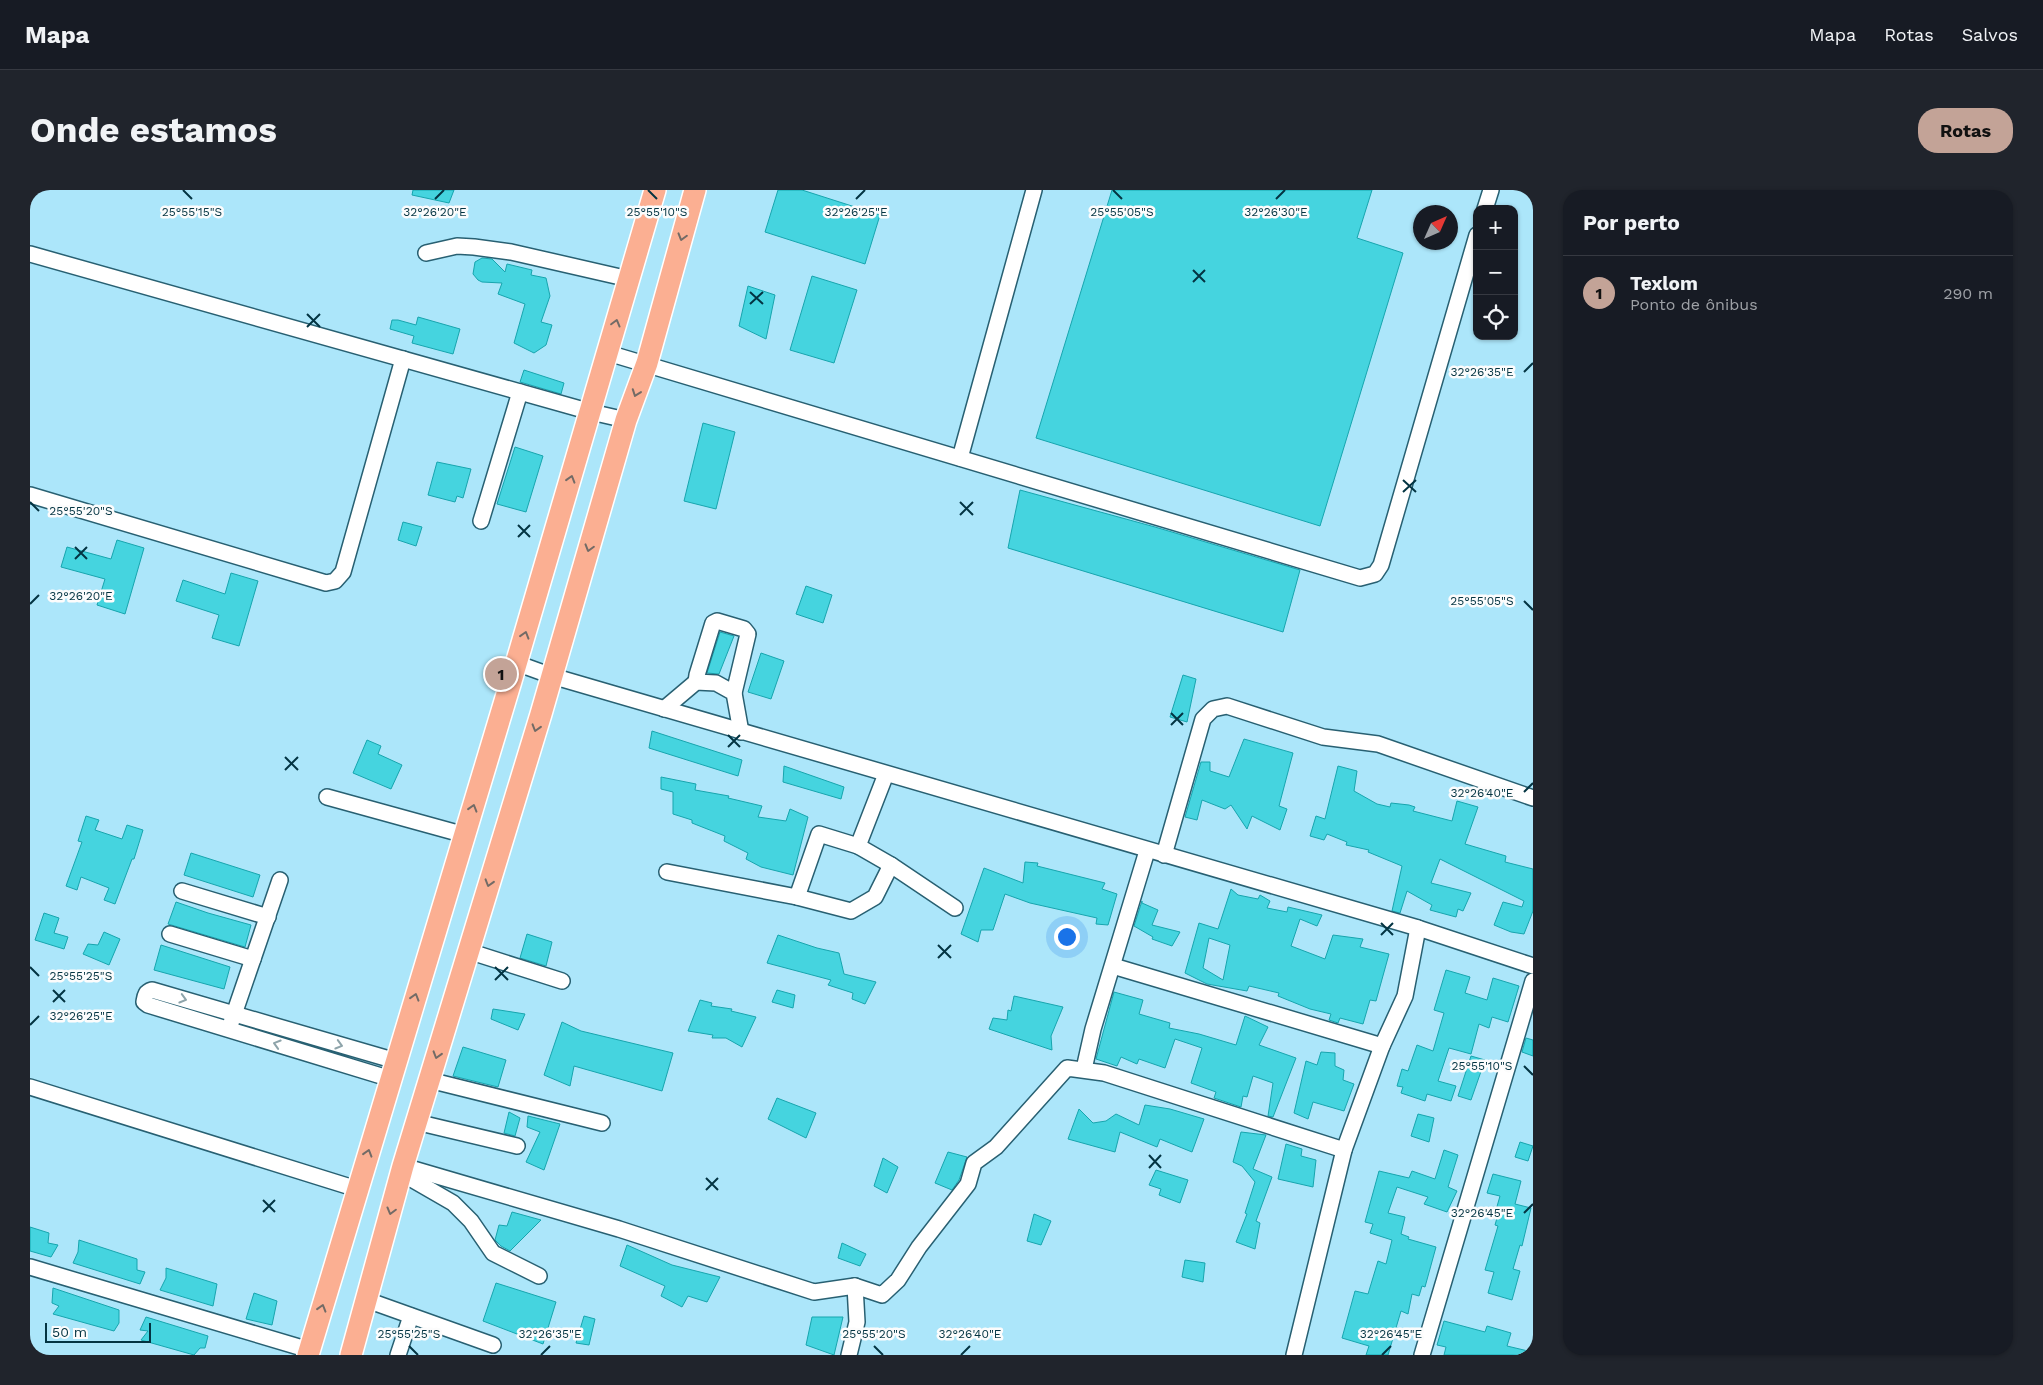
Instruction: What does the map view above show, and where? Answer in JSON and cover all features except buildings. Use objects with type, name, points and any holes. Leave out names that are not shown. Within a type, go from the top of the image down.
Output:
[{"type":"highway","points":[[308,1353],[592,412],[655,190]]},
{"type":"highway","points":[[351,1355],[402,1169],[552,676],[626,420],[647,363],[695,190]]},
{"type":"street","points":[[960,458],[1034,190]]},
{"type":"street","points":[[1486,205],[1491,190]]},
{"type":"street","points":[[426,253],[457,246],[474,247],[511,252],[629,278]]},
{"type":"street","points":[[608,353],[647,363],[1360,578],[1375,574],[1381,565],[1473,249]]},
{"type":"street","points":[[30,254],[626,420]]},
{"type":"street","points":[[30,495],[326,583],[335,582],[343,572],[403,359]]},
{"type":"street","points":[[481,521],[520,392]]},
{"type":"street","points":[[664,709],[696,682],[713,623],[717,621],[744,629],[748,634],[734,693],[741,732]]},
{"type":"street","points":[[516,663],[552,676],[741,732],[1418,928],[1533,966]]},
{"type":"street","points":[[696,682],[716,683],[734,693]]},
{"type":"street","points":[[1164,855],[1202,720],[1213,709],[1227,706],[1323,737],[1378,744],[1533,798]]},
{"type":"street","points":[[858,846],[886,774]]},
{"type":"street","points":[[327,796],[465,835]]},
{"type":"street","points":[[797,897],[819,834],[858,846],[891,865],[955,908]]},
{"type":"street","points":[[1084,1069],[1093,1029],[1148,850]]},
{"type":"street","points":[[667,872],[797,897],[850,911],[875,897],[891,865]]},
{"type":"street","points":[[228,1030],[280,880]]},
{"type":"street","points":[[182,891],[268,917]]},
{"type":"street","points":[[1294,1355],[1344,1150],[1382,1046],[1405,996],[1418,928]]},
{"type":"street","points":[[170,934],[253,959]]},
{"type":"street","points":[[468,951],[562,981]]},
{"type":"street","points":[[1113,966],[1382,1046]]},
{"type":"street","points":[[1422,1355],[1533,981]]},
{"type":"street","points":[[152,990],[234,1014],[393,1070],[228,1030],[148,1005],[144,1002],[145,995],[148,991],[152,990]]},
{"type":"street","points":[[402,1169],[619,1229],[814,1292],[855,1286],[882,1295],[898,1280],[919,1247],[968,1184],[974,1163],[996,1147],[1067,1068],[1104,1073],[1344,1150]]},
{"type":"street","points":[[429,1080],[602,1123]]},
{"type":"street","points":[[30,1088],[358,1189]]},
{"type":"street","points":[[416,1122],[517,1146]]},
{"type":"street","points":[[402,1169],[453,1203],[471,1221],[493,1253],[538,1276]]},
{"type":"street","points":[[30,1268],[308,1353]]},
{"type":"street","points":[[849,1355],[857,1322],[855,1286]]},
{"type":"street","points":[[366,1300],[493,1345]]},
{"type":"street","points":[[398,1355],[411,1316]]},
{"type":"place","name":"Texlom","points":[[501,674]]}]
